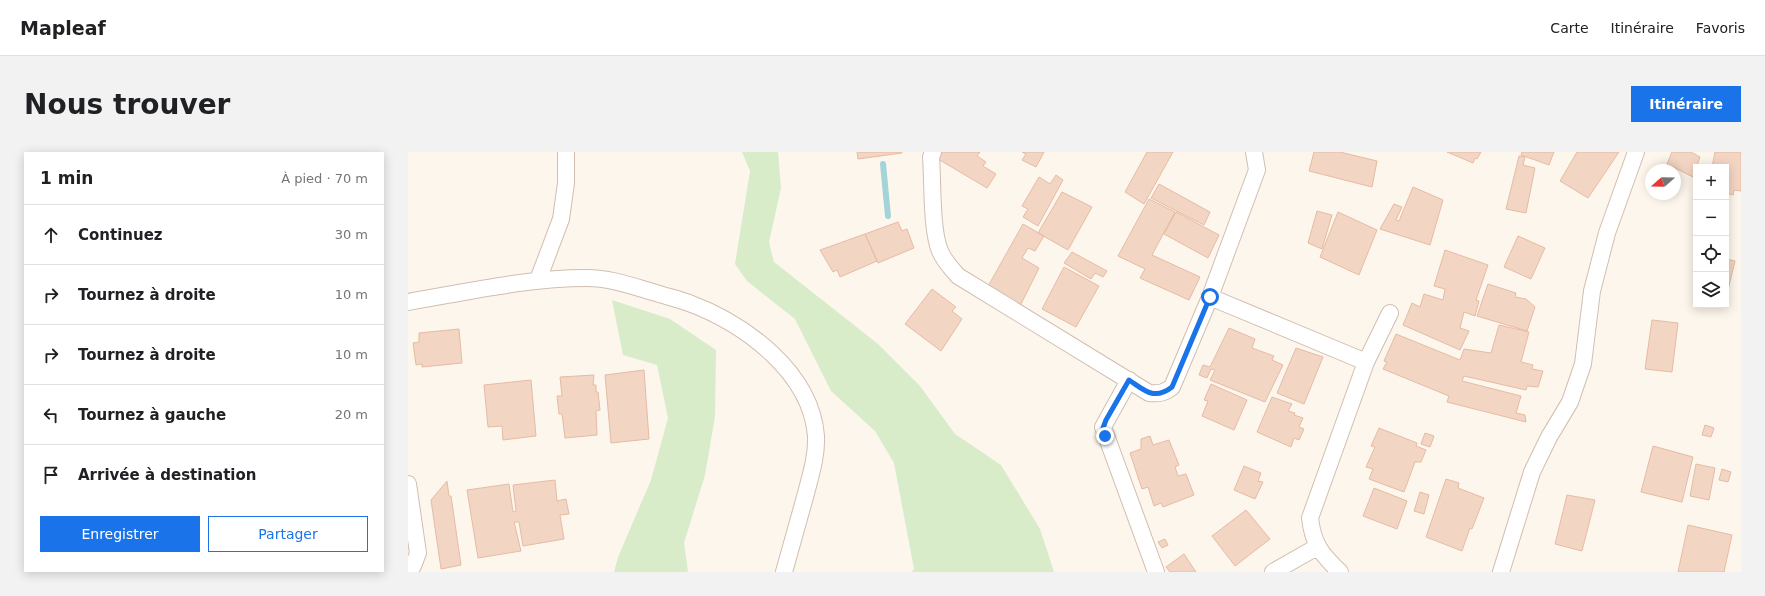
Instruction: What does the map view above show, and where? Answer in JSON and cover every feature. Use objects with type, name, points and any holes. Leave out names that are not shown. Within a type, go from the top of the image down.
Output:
[{"type":"street","points":[[538,280],[561,219],[566,183],[566,152]]},
{"type":"street","points":[[933,152],[931,158],[936,234],[939,250],[946,264],[958,276],[1149,393],[1165,392],[1172,387],[1210,297],[1257,170],[1254,152]]},
{"type":"street","points":[[1501,572],[1532,472],[1549,437],[1570,402],[1583,364],[1592,291],[1607,233],[1636,152]]},
{"type":"street","points":[[408,302],[538,280],[588,278],[617,282],[689,303],[753,336],[792,376],[804,395],[812,415],[816,436],[815,460],[784,572]]},
{"type":"street","points":[[1210,297],[1366,362]]},
{"type":"street","points":[[1340,572],[1317,547],[1312,534],[1310,518],[1366,362],[1390,313]]},
{"type":"street","points":[[1129,380],[1103,428],[1156,572]]},
{"type":"street","points":[[408,484],[418,554],[413,566],[408,571]]},
{"type":"street","points":[[1273,572],[1317,547]]},
{"type":"green space","points":[[742,152],[778,152],[781,188],[769,242],[774,262],[878,344],[920,386],[955,434],[1001,465],[1040,529],[1054,572],[911,572],[914,569],[894,463],[875,431],[831,391],[795,319],[747,281],[735,264],[750,171]]},
{"type":"green space","points":[[612,300],[670,319],[716,350],[715,416],[705,475],[684,543],[688,572],[614,572],[618,557],[651,480],[668,418],[657,365],[623,355]]},
{"type":"building","points":[[857,152],[902,152],[902,153],[858,159]]},
{"type":"building","points":[[942,152],[980,152],[977,156],[986,162],[983,166],[996,174],[987,188],[938,159]]},
{"type":"building","points":[[1022,152],[1044,152],[1036,167],[1022,160],[1026,154]]},
{"type":"building","points":[[1147,152],[1173,152],[1144,204],[1125,192]]},
{"type":"building","points":[[1314,152],[1340,152],[1377,161],[1372,187],[1309,171]]},
{"type":"building","points":[[1447,152],[1481,152],[1477,159],[1475,158],[1473,163]]},
{"type":"building","points":[[1522,152],[1554,152],[1549,165],[1521,155]]},
{"type":"building","points":[[1577,152],[1619,152],[1588,198],[1560,181]]},
{"type":"building","points":[[1672,152],[1691,152],[1700,157],[1698,164],[1693,164],[1693,177],[1681,171],[1681,164],[1667,164]]},
{"type":"building","points":[[1715,152],[1741,152],[1741,191],[1734,190],[1733,195],[1729,194],[1729,164],[1713,164]]},
{"type":"building","points":[[1519,156],[1525,157],[1523,165],[1535,168],[1526,213],[1506,209]]},
{"type":"building","points":[[1056,175],[1063,180],[1038,226],[1023,217],[1028,209],[1022,206],[1039,177],[1050,184]]},
{"type":"building","points":[[1159,184],[1210,212],[1204,225],[1151,198]]},
{"type":"building","points":[[1413,187],[1443,200],[1430,245],[1380,229],[1394,204],[1402,207],[1396,220],[1399,221]]},
{"type":"building","points":[[1062,192],[1092,207],[1068,250],[1038,233]]},
{"type":"building","points":[[1149,199],[1175,212],[1152,255],[1200,277],[1189,300],[1140,278],[1145,269],[1118,256]]},
{"type":"building","points":[[1317,211],[1332,215],[1322,249],[1308,243]]},
{"type":"building","points":[[1176,212],[1219,235],[1208,258],[1164,234]]},
{"type":"building","points":[[1338,212],[1377,230],[1359,275],[1320,257]]},
{"type":"building","points":[[898,222],[902,231],[907,229],[914,248],[878,263],[865,234]]},
{"type":"building","points":[[1023,224],[1044,236],[1035,251],[1028,248],[1022,258],[1039,268],[1020,306],[987,288]]},
{"type":"building","points":[[865,234],[877,261],[840,277],[837,270],[833,272],[820,250]]},
{"type":"building","points":[[1518,236],[1545,248],[1531,279],[1504,267]]},
{"type":"building","points":[[1445,250],[1488,265],[1476,300],[1479,301],[1475,316],[1464,312],[1460,328],[1469,331],[1460,350],[1403,325],[1412,303],[1420,307],[1424,294],[1443,300],[1445,289],[1434,286]]},
{"type":"building","points":[[1072,252],[1107,271],[1103,277],[1095,273],[1091,279],[1064,263]]},
{"type":"building","points":[[1729,260],[1735,261],[1729,286]]},
{"type":"building","points":[[1064,267],[1099,286],[1076,327],[1042,309]]},
{"type":"building","points":[[1488,284],[1516,293],[1515,297],[1526,299],[1535,307],[1527,331],[1477,316]]},
{"type":"building","points":[[932,289],[956,307],[952,311],[962,319],[941,351],[905,324]]},
{"type":"building","points":[[1652,320],[1678,323],[1672,372],[1645,369]]},
{"type":"building","points":[[1499,325],[1529,332],[1521,362],[1533,365],[1532,369],[1543,371],[1538,387],[1527,386],[1526,390],[1464,376],[1462,381],[1521,396],[1516,413],[1525,415],[1526,422],[1447,402],[1449,396],[1383,369],[1387,362],[1384,361],[1396,334],[1460,360],[1464,349],[1491,353]]},
{"type":"building","points":[[1229,328],[1255,339],[1252,348],[1274,356],[1272,360],[1283,365],[1265,402],[1210,380],[1215,370],[1211,369],[1207,378],[1199,375],[1203,365],[1210,367]]},
{"type":"building","points":[[459,329],[462,363],[422,367],[422,364],[416,365],[413,343],[419,342],[419,333]]},
{"type":"building","points":[[1296,348],[1323,357],[1304,404],[1277,393]]},
{"type":"building","points":[[644,370],[649,439],[611,443],[605,375]]},
{"type":"building","points":[[594,375],[593,385],[596,385],[596,392],[598,392],[600,410],[596,411],[597,435],[565,438],[562,414],[559,414],[557,396],[562,396],[560,377]]},
{"type":"building","points":[[531,380],[536,436],[503,440],[502,426],[488,427],[484,385]]},
{"type":"building","points":[[1211,384],[1247,400],[1234,430],[1202,416],[1208,401],[1204,400]]},
{"type":"building","points":[[1272,397],[1292,404],[1288,411],[1303,418],[1299,427],[1304,429],[1299,440],[1294,438],[1291,447],[1257,432]]},
{"type":"building","points":[[1705,425],[1714,428],[1711,437],[1702,435]]},
{"type":"building","points":[[1379,428],[1417,443],[1416,446],[1426,450],[1421,462],[1415,462],[1404,492],[1369,479],[1373,469],[1366,467],[1375,447],[1371,446]]},
{"type":"building","points":[[1425,433],[1434,436],[1430,447],[1421,444]]},
{"type":"building","points":[[1150,436],[1153,445],[1169,440],[1179,465],[1175,467],[1178,476],[1186,474],[1194,495],[1163,507],[1161,503],[1154,506],[1148,487],[1142,489],[1130,453],[1141,449],[1141,439]]},
{"type":"building","points":[[1653,446],[1693,457],[1682,502],[1641,492]]},
{"type":"building","points":[[1696,464],[1715,468],[1709,500],[1690,496]]},
{"type":"building","points":[[1244,466],[1261,473],[1258,481],[1263,482],[1255,499],[1234,490]]},
{"type":"building","points":[[1722,469],[1731,472],[1728,482],[1719,480]]},
{"type":"building","points":[[1446,479],[1459,483],[1458,488],[1484,498],[1472,529],[1470,528],[1462,551],[1426,537]]},
{"type":"building","points":[[555,480],[557,501],[566,499],[569,514],[560,515],[564,539],[523,546],[519,522],[514,522],[521,551],[478,558],[467,490],[509,484],[513,512],[516,511],[513,485]]},
{"type":"building","points":[[447,481],[449,496],[451,496],[461,565],[441,569],[431,500]]},
{"type":"building","points":[[1374,488],[1407,501],[1397,529],[1363,516]]},
{"type":"building","points":[[1420,492],[1429,495],[1424,514],[1414,511]]},
{"type":"building","points":[[1567,495],[1595,500],[1582,551],[1555,544]]},
{"type":"building","points":[[1246,510],[1270,539],[1235,566],[1212,536]]},
{"type":"building","points":[[1688,525],[1732,535],[1724,572],[1678,572]]},
{"type":"building","points":[[1165,539],[1168,545],[1162,548],[1158,542]]},
{"type":"building","points":[[1184,554],[1196,572],[1170,572],[1166,567]]},
{"type":"waterway","points":[[883,164],[888,216]]},
{"type":"route","points":[[1105,436],[1103,428],[1106,420],[1129,380],[1149,393],[1157,394],[1165,392],[1172,387],[1210,297]]}]
